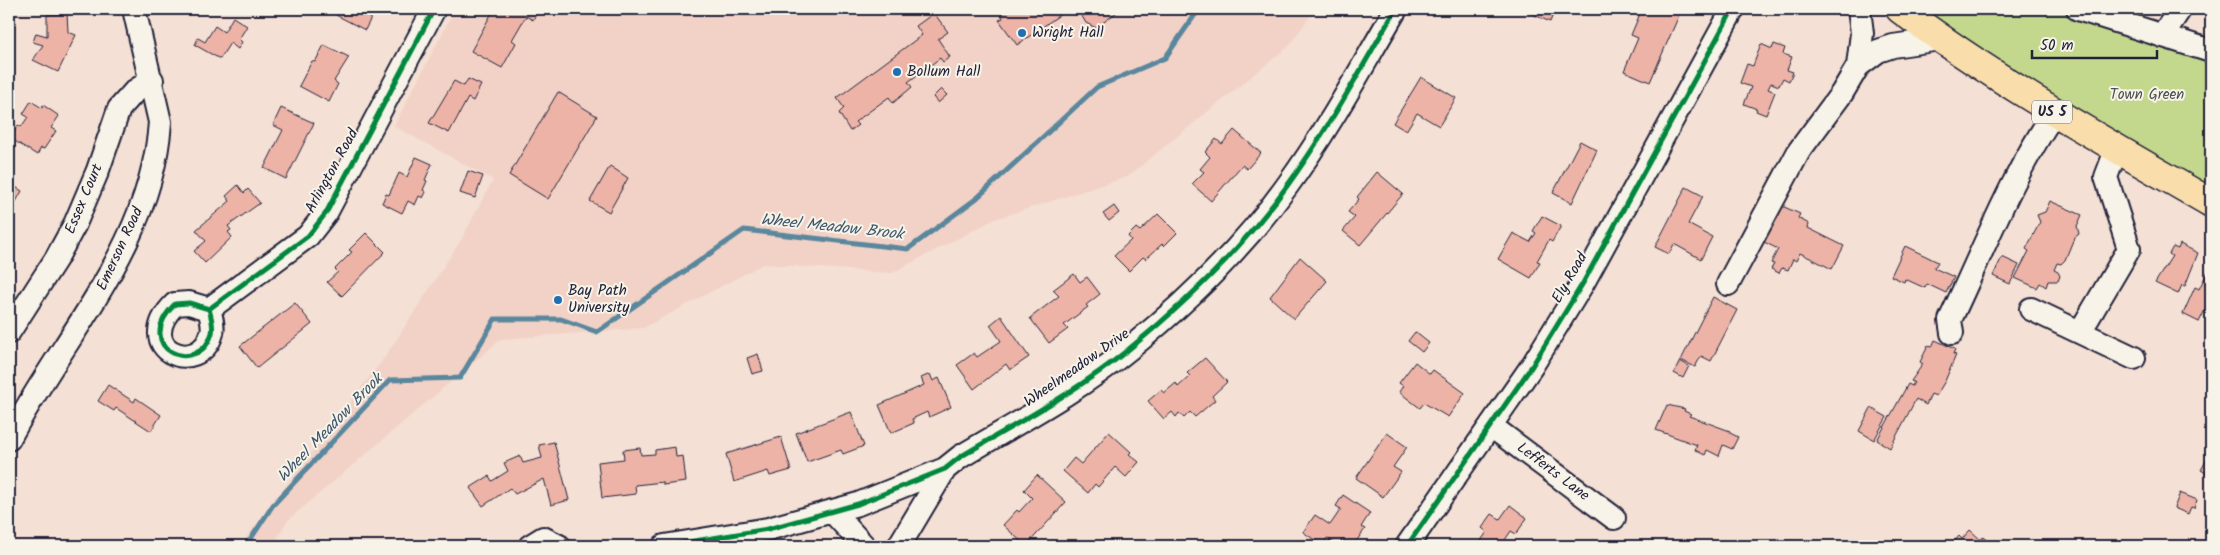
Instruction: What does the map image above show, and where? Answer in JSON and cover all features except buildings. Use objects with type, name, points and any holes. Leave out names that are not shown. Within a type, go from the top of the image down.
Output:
[{"type":"main road","name":"US 5","points":[[1900,9],[1940,39],[2054,113],[2211,203]]},
{"type":"street","name":"Emerson Road","points":[[9,439],[103,288],[132,232],[146,193],[159,139],[158,108],[134,9]]},
{"type":"street","name":"Arlington Road","points":[[210,309],[308,236],[326,213],[434,9]]},
{"type":"street","name":"Wheelmeadow Drive","points":[[664,546],[768,529],[888,494],[945,470],[960,457],[1062,396],[1128,350],[1202,283],[1254,228],[1287,186],[1339,107],[1396,9]]},
{"type":"street","name":"Ely Road","points":[[1407,546],[1492,426],[1583,283],[1734,9]]},
{"type":"street","points":[[1858,66],[1862,33],[1859,9]]},
{"type":"street","points":[[2078,9],[2211,51]]},
{"type":"street","points":[[2162,36],[2180,9]]},
{"type":"street","points":[[1728,284],[1799,151],[1842,92],[1858,66],[1878,51],[1886,48],[1940,39]]},
{"type":"street","name":"Essex Court","points":[[11,326],[56,260],[75,224],[98,170],[119,109],[128,97],[152,80]]},
{"type":"street","points":[[1952,333],[1950,320],[2013,188],[2041,133],[2054,113]]},
{"type":"street","points":[[2080,332],[2129,249],[2106,176],[2116,148]]},
{"type":"street","points":[[2031,309],[2134,358]]},
{"type":"street","name":"Lefferts Lane","points":[[1492,426],[1614,518]]},
{"type":"street","points":[[899,546],[945,470]]},
{"type":"street","points":[[832,511],[864,546]]},
{"type":"street","points":[[530,546],[543,538],[559,546]]},
{"type":"shaded area","name":"Bay Path University","points":[[455,9],[1315,9],[1289,46],[1127,177],[995,219],[892,273],[763,264],[643,328],[501,339],[287,521],[273,546],[240,546],[385,357],[461,240],[493,180],[394,126]]},
{"type":"green space","name":"Town Green","points":[[1900,9],[2078,9],[2211,51],[2211,203]]},
{"type":"waterway","name":"Wheel Meadow Brook","points":[[246,546],[273,505],[390,380],[460,378],[495,319],[561,319],[597,332],[744,230],[908,249],[977,198],[1097,87],[1165,58],[1199,9]]},
{"type":"cycle path","points":[[209,309],[213,330],[205,347],[194,354],[183,355],[172,352],[164,345],[160,334],[163,320],[175,304],[189,303],[209,309],[308,236],[326,213],[434,9]]},
{"type":"cycle path","points":[[664,546],[768,529],[858,504],[945,469],[960,457],[1089,379],[1151,331],[1193,293],[1252,231],[1302,165],[1344,99],[1396,9]]},
{"type":"cycle path","points":[[1407,546],[1532,366],[1583,283],[1733,9]]},
{"type":"place","name":"Wright Hall","points":[[1022,33]]},
{"type":"place","name":"Bollum Hall","points":[[897,72]]},
{"type":"place","name":"Bay Path University","points":[[558,300]]}]
